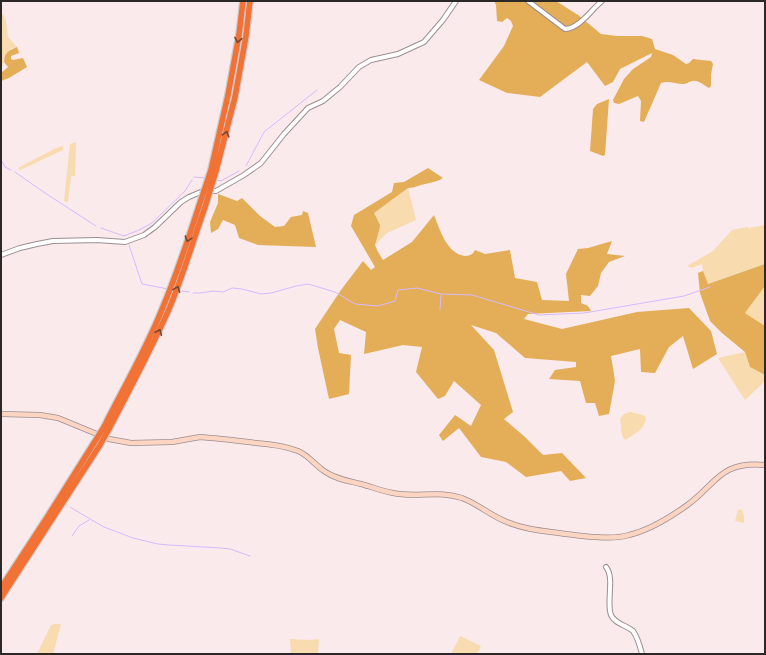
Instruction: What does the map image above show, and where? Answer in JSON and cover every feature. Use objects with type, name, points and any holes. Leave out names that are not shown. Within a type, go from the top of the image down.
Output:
[{"type":"highway","points":[[213,171],[244,1]]},
{"type":"highway","points":[[1,598],[97,444],[151,349],[170,307],[235,97],[246,36],[250,1]]},
{"type":"highway","points":[[106,428],[181,271]]},
{"type":"highway","points":[[1,588],[97,444]]},
{"type":"main road","points":[[1,414],[43,415],[64,420],[109,440],[131,443],[172,442],[200,437],[285,447],[305,455],[324,471],[337,478],[393,493],[455,496],[473,503],[505,522],[516,526],[541,531],[595,537],[617,537],[629,535],[653,526],[686,506],[722,473],[747,464],[765,465]]},
{"type":"street","points":[[1,255],[37,244],[97,240],[125,242],[144,235],[189,197],[203,191],[216,191],[244,175],[261,163],[284,134],[308,108],[324,101],[359,67],[371,60],[398,54],[424,42],[444,20],[456,1]]},
{"type":"street","points":[[528,1],[565,29],[570,29],[587,17],[602,1]]},
{"type":"street","points":[[606,567],[610,582],[610,614],[614,620],[632,630],[637,638],[642,654]]},
{"type":"shaded area","points":[[494,1],[556,1],[578,15],[601,34],[617,36],[642,36],[652,39],[655,49],[673,55],[686,64],[693,59],[711,61],[713,64],[711,86],[709,88],[699,82],[694,81],[683,84],[669,82],[661,83],[644,122],[640,121],[641,101],[638,96],[619,104],[614,103],[613,100],[624,79],[633,69],[651,57],[652,53],[620,69],[613,82],[605,86],[587,62],[540,97],[507,93],[479,80],[504,46],[513,26],[511,21],[507,18],[502,22],[497,21],[496,5]]},
{"type":"shaded area","points":[[1,14],[3,14],[6,21],[8,37],[17,47],[8,52],[1,68]]},
{"type":"shaded area","points":[[17,47],[19,53],[11,56],[11,59],[23,58],[27,67],[1,81],[1,73],[8,67],[4,62],[5,56],[8,52]]},
{"type":"shaded area","points":[[609,99],[605,155],[603,156],[590,151],[593,109],[597,104]]},
{"type":"shaded area","points":[[76,142],[75,176],[71,176],[68,202],[64,201],[70,144]]},
{"type":"shaded area","points":[[63,146],[63,150],[20,170],[18,168],[56,148]]},
{"type":"shaded area","points":[[428,168],[443,178],[434,182],[408,188],[374,213],[380,225],[375,245],[383,260],[412,242],[434,215],[445,240],[453,251],[468,256],[475,250],[485,254],[510,250],[515,278],[537,282],[542,300],[569,301],[566,274],[578,249],[588,248],[612,241],[607,254],[625,256],[609,262],[601,273],[598,286],[590,296],[581,295],[581,303],[588,306],[591,311],[528,314],[524,319],[562,329],[637,312],[689,308],[711,331],[717,354],[693,369],[683,336],[669,347],[655,373],[641,372],[640,349],[611,356],[615,381],[609,414],[599,416],[595,403],[586,403],[580,381],[549,379],[555,370],[576,367],[576,362],[525,358],[496,333],[471,325],[494,350],[513,412],[504,419],[543,455],[562,453],[586,478],[570,481],[561,471],[526,477],[506,462],[481,457],[459,428],[443,441],[439,435],[455,415],[471,426],[481,405],[454,381],[445,396],[438,399],[416,372],[422,347],[403,345],[364,354],[366,332],[340,320],[334,329],[339,353],[351,355],[349,394],[329,399],[315,329],[341,290],[363,261],[371,270],[375,267],[351,226],[354,215],[392,192],[394,183],[404,182]]},
{"type":"shaded area","points":[[408,188],[416,220],[387,233],[375,245],[379,231],[374,213]]},
{"type":"shaded area","points":[[218,194],[237,201],[242,198],[260,216],[275,227],[284,226],[291,217],[302,215],[303,211],[308,213],[316,247],[258,245],[239,238],[235,225],[223,220],[218,229],[211,233],[210,222],[218,203]]},
{"type":"shaded area","points":[[765,225],[765,264],[707,284],[702,264],[692,268],[687,266],[713,251],[732,230]]},
{"type":"shaded area","points":[[765,264],[765,286],[745,313],[765,326],[765,375],[750,367],[745,352],[710,321],[700,293],[698,273],[703,271],[708,284]]},
{"type":"shaded area","points":[[765,286],[765,326],[745,313]]},
{"type":"shaded area","points":[[745,352],[750,367],[765,375],[765,383],[764,382],[745,400],[718,358]]},
{"type":"shaded area","points":[[630,412],[645,416],[646,419],[641,429],[626,440],[622,434],[620,419],[624,414]]},
{"type":"shaded area","points":[[738,510],[742,510],[744,516],[744,523],[735,521]]},
{"type":"shaded area","points":[[61,624],[53,654],[37,654],[51,625]]},
{"type":"shaded area","points":[[460,636],[481,646],[477,654],[451,654]]},
{"type":"shaded area","points":[[290,639],[319,639],[318,654],[291,654]]},
{"type":"waterway","points":[[246,166],[264,132],[317,90]]},
{"type":"waterway","points":[[1,160],[5,167],[11,170]]},
{"type":"waterway","points":[[216,180],[221,181],[239,171]]},
{"type":"waterway","points":[[15,172],[96,226]]},
{"type":"waterway","points":[[194,177],[205,178]]},
{"type":"waterway","points":[[124,236],[152,223],[185,191],[192,180]]},
{"type":"waterway","points":[[101,228],[124,236]]},
{"type":"waterway","points":[[129,245],[142,284],[168,289]]},
{"type":"waterway","points":[[193,293],[213,291],[223,292],[232,288],[261,294],[308,284],[335,292],[355,304],[378,306],[395,301],[398,290],[417,288],[441,294],[472,295],[539,315],[584,313],[684,296],[710,287]]},
{"type":"waterway","points":[[181,291],[189,292]]},
{"type":"waterway","points":[[440,310],[441,295]]},
{"type":"waterway","points":[[70,507],[104,527],[133,538],[158,544],[230,549],[250,556]]},
{"type":"waterway","points":[[72,536],[79,526],[89,520]]}]
